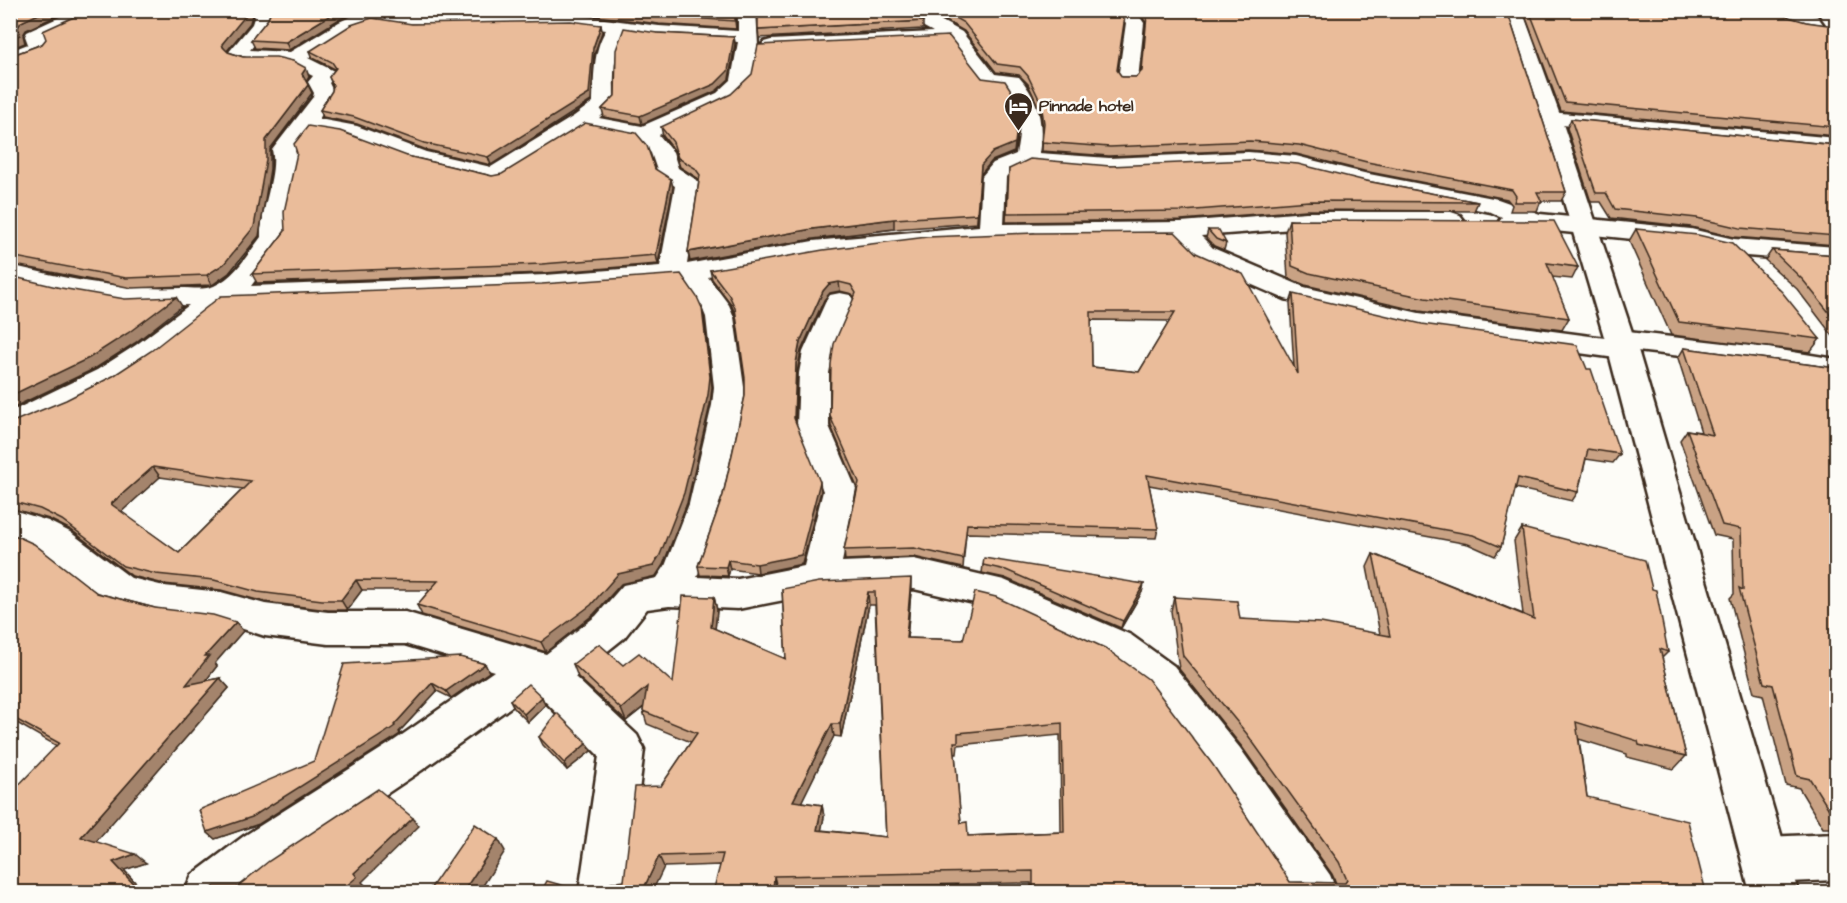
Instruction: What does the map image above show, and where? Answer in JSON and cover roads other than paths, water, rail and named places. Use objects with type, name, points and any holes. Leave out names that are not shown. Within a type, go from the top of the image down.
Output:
[{"type":"street","points":[[10,58],[39,46],[34,36],[91,10]]},
{"type":"street","points":[[10,424],[108,377],[146,352],[219,295],[241,282],[274,238],[273,219],[286,160],[283,150],[306,123],[323,97],[324,93],[318,82],[327,75],[294,58],[241,56],[238,53],[261,25],[265,14],[260,10]]},
{"type":"street","points":[[646,134],[652,129],[724,97],[741,82],[750,28],[747,21],[747,10]]},
{"type":"street","points":[[920,10],[931,23],[955,36],[989,80],[1012,81],[1024,94],[1030,110],[1031,133],[1027,158]]},
{"type":"street","points":[[1126,10],[1135,23],[1128,79]]},
{"type":"street","points":[[1513,10],[1550,118],[1621,345],[1770,876],[1836,857]]},
{"type":"street","points":[[294,58],[346,26],[363,18],[374,17],[414,22],[573,20],[747,42],[955,36]]},
{"type":"street","points":[[1819,17],[1836,25]]},
{"type":"street","points":[[306,123],[349,131],[419,157],[495,175],[582,121],[604,101],[605,67],[611,37],[620,25]]},
{"type":"street","points":[[1550,118],[1836,145]]},
{"type":"street","points":[[582,121],[646,134],[662,152],[667,171],[687,184],[682,273],[715,305],[720,317],[729,387],[728,405],[706,504],[682,571],[669,591]]},
{"type":"street","points":[[991,232],[993,176],[1001,168],[1027,158],[1069,164],[1109,165],[1248,159],[1296,163],[1364,180],[1498,206],[1536,221]]},
{"type":"street","points":[[10,273],[68,287],[132,298],[545,283],[682,273],[813,249],[991,232],[1181,230],[1306,220],[1536,221],[1691,237],[1734,247],[1836,255]]},
{"type":"street","points":[[1181,230],[1204,254],[1295,293],[1419,322],[1621,345],[1768,357],[1836,368]]},
{"type":"street","points":[[1734,247],[1759,272]]},
{"type":"street","points":[[820,578],[840,492],[813,426],[814,373],[818,352],[840,301]]},
{"type":"street","points":[[10,522],[35,530],[57,542],[79,556],[120,590],[164,601],[221,607],[265,620],[328,628],[405,628],[538,670],[622,749],[603,892]]},
{"type":"street","points":[[209,892],[260,852],[407,756],[504,688],[609,627],[636,597],[669,591],[738,594],[820,578],[914,574],[1004,595],[1117,647],[1160,678],[1225,762],[1313,892]]},
{"type":"place","name":"Pinnade hotel","points":[[1018,132]]}]
